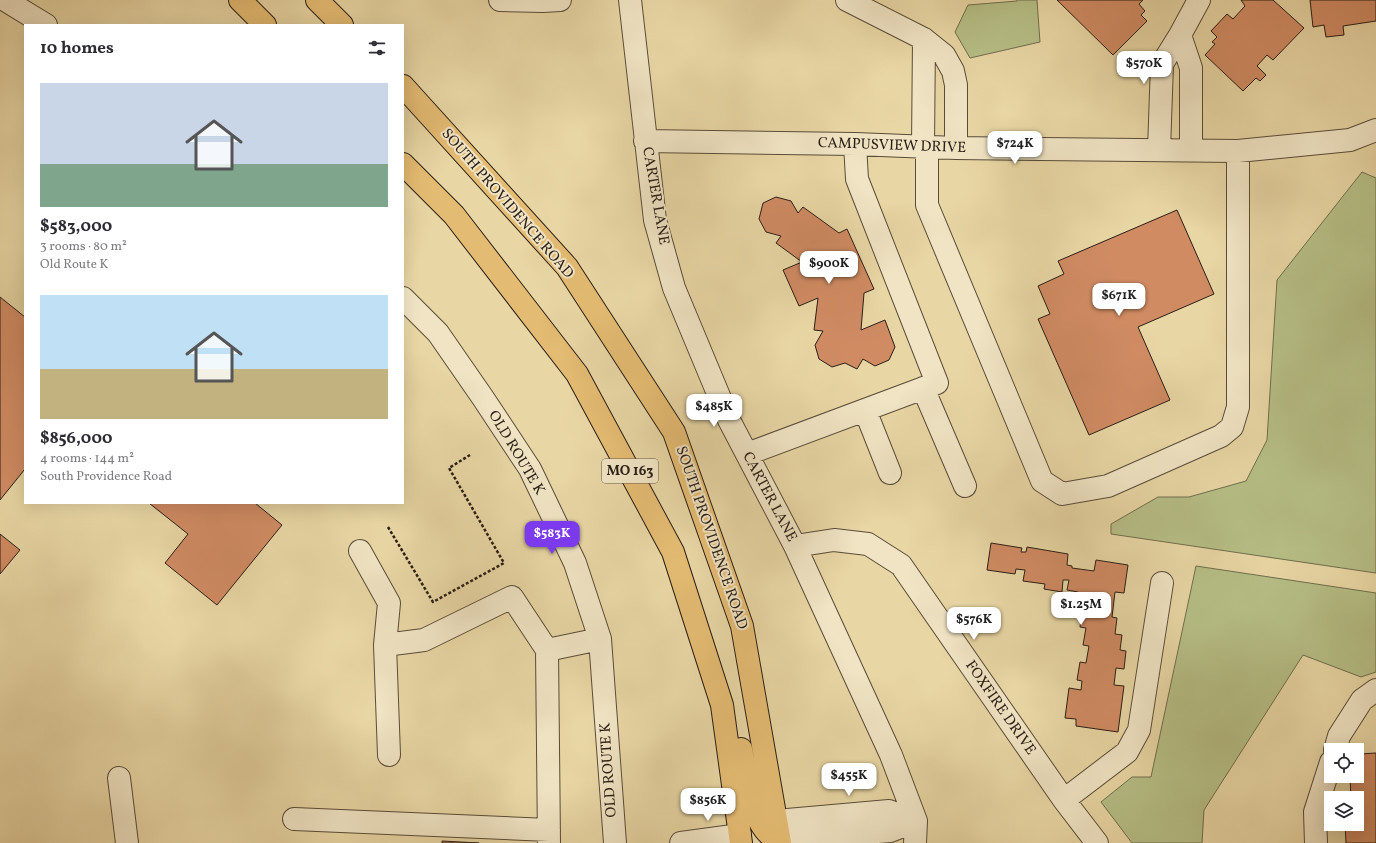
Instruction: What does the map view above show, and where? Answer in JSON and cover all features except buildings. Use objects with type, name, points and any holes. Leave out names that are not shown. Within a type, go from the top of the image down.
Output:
[{"type":"main road","points":[[240,0],[264,24]]},
{"type":"main road","points":[[317,0],[341,24]]},
{"type":"main road","name":"SOUTH PROVIDENCE ROAD","points":[[404,87],[567,267],[674,432],[742,626],[779,835]]},
{"type":"main road","name":"MO 163","points":[[404,165],[454,215],[577,374],[673,552],[722,705],[743,840]]},
{"type":"main road","points":[[722,705],[734,718],[754,811],[769,835],[779,835]]},
{"type":"street","points":[[5,0],[44,24]]},
{"type":"street","points":[[500,0],[549,0]]},
{"type":"street","name":"CARTER LANE","points":[[630,0],[655,220],[674,288],[729,420],[795,546],[891,755],[916,821],[915,843]]},
{"type":"street","points":[[847,0],[924,39],[944,55],[953,71],[956,85],[956,148]]},
{"type":"street","points":[[1159,150],[1162,64],[1199,0]]},
{"type":"street","points":[[1180,35],[1191,68],[1191,150]]},
{"type":"street","points":[[924,39],[927,205],[1042,481],[1062,494],[1108,486],[1220,436],[1232,427],[1238,407],[1238,151]]},
{"type":"street","name":"CAMPUSVIEW DRIVE","points":[[645,141],[855,144],[956,148],[1238,151],[1350,140],[1376,130]]},
{"type":"street","points":[[747,454],[937,383],[857,179],[855,144]]},
{"type":"street","name":"OLD ROUTE K","points":[[404,299],[438,333],[530,469],[575,563],[600,639],[615,843]]},
{"type":"street","points":[[923,388],[965,486]]},
{"type":"street","points":[[865,410],[890,473]]},
{"type":"street","name":"FOXFIRE DRIVE","points":[[795,546],[834,540],[868,544],[901,565],[1064,800],[1097,843]]},
{"type":"street","points":[[360,551],[389,603],[385,644],[389,755]]},
{"type":"street","points":[[1064,800],[1127,752],[1140,730],[1162,583]]},
{"type":"street","points":[[294,819],[549,837],[547,650],[512,597],[424,640],[385,644]]},
{"type":"street","points":[[547,650],[600,639]]},
{"type":"street","points":[[1338,743],[1340,736],[1362,700],[1376,690]]},
{"type":"street","points":[[119,778],[127,843]]},
{"type":"street","points":[[1316,843],[1316,812],[1325,783]]},
{"type":"street","points":[[779,835],[890,831],[916,821]]},
{"type":"street","points":[[681,843],[743,840]]},
{"type":"path","points":[[388,527],[433,602],[504,563],[449,468],[470,455]]},
{"type":"green space","points":[[1017,0],[1037,0],[1040,42],[970,58],[955,32],[968,5]]},
{"type":"green space","points":[[1362,172],[1376,178],[1376,573],[1111,534],[1111,524],[1158,497],[1189,497],[1246,481],[1267,440],[1277,280]]},
{"type":"green space","points":[[1196,566],[1376,593],[1376,672],[1361,677],[1303,655],[1204,810],[1202,843],[1132,843],[1101,802],[1132,777],[1151,777]]}]
